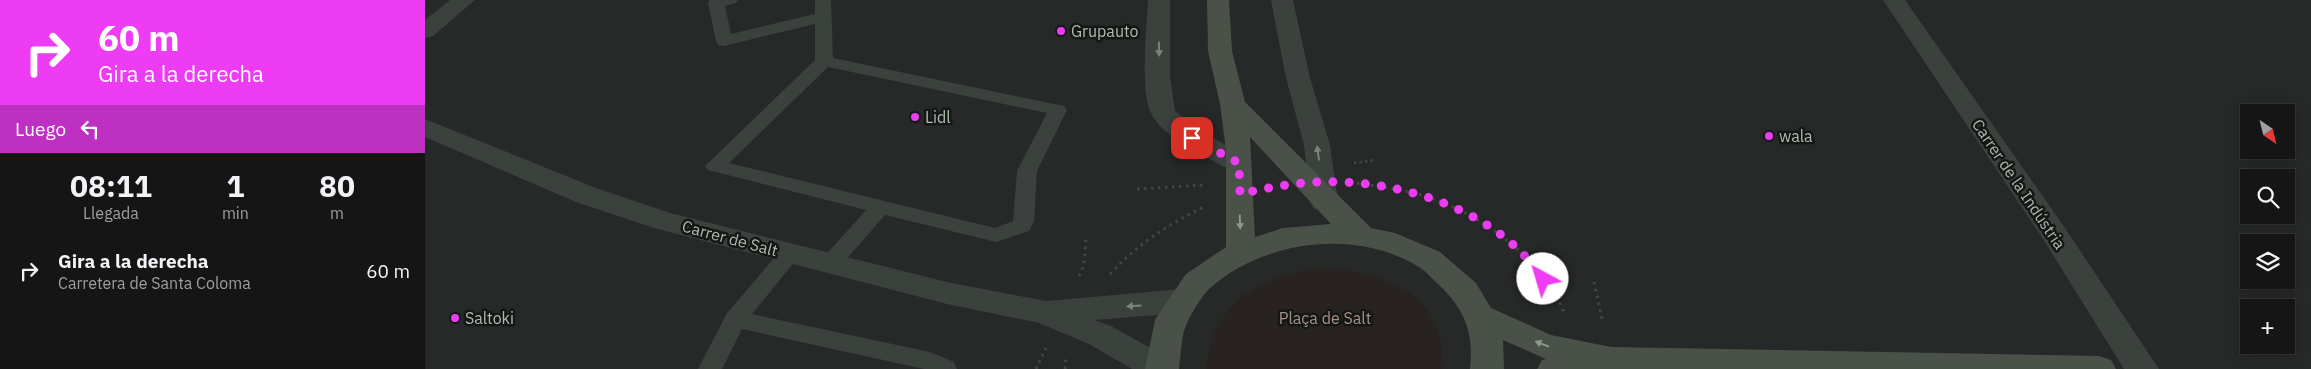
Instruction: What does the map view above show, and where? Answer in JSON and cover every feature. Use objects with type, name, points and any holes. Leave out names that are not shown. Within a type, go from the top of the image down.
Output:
[{"type":"street","points":[[425,31],[464,0]]},
{"type":"street","points":[[1159,0],[1160,95],[1163,112],[1192,138],[1239,163]]},
{"type":"street","points":[[1218,0],[1220,51],[1233,104],[1239,163],[1241,253]]},
{"type":"street","points":[[1282,0],[1298,78],[1317,145],[1322,192]]},
{"type":"street","name":"Carrer de la Indústria","points":[[1894,0],[2053,232],[2142,369]]},
{"type":"street","points":[[1233,104],[1322,192],[1360,235]]},
{"type":"street","name":"Carrer de Salt","points":[[425,127],[586,195],[663,221],[947,293],[1080,318],[1182,301]]},
{"type":"street","points":[[1161,369],[1165,334],[1182,301],[1208,274],[1241,253],[1292,236],[1333,233],[1360,235],[1399,244],[1433,262],[1461,286],[1480,316],[1487,338],[1487,369]]},
{"type":"street","points":[[1480,316],[1573,359],[2099,369]]},
{"type":"street","name":"Carrer de Salt","points":[[1080,318],[1101,336],[1161,369]]},
{"type":"lane","points":[[730,0],[716,4],[724,41],[823,18]]},
{"type":"lane","points":[[823,0],[824,61],[715,166],[996,235],[1022,226],[1024,221],[1027,171],[1058,110],[824,61]]},
{"type":"lane","points":[[830,264],[881,206]]},
{"type":"lane","points":[[710,369],[735,319],[790,254]]},
{"type":"lane","points":[[735,319],[930,361],[945,369]]},
{"type":"path","points":[[1322,192],[1352,182],[1404,190],[1453,207],[1497,232],[1534,265],[1561,306],[1573,359]]},
{"type":"path","points":[[1065,369],[1080,318],[1100,285],[1118,264],[1147,240],[1187,215],[1240,194]]},
{"type":"shaded area","points":[[425,0],[2311,0],[2311,369],[425,369]]},
{"type":"green space","name":"Plaça de Salt","points":[[1317,268],[1365,274],[1405,290],[1422,304],[1434,321],[1441,343],[1443,369],[1206,369],[1218,326],[1228,310],[1241,298],[1257,287],[1275,279]]},
{"type":"place","name":"Grupauto","points":[[1061,31]]},
{"type":"place","name":"Lidl","points":[[915,117]]},
{"type":"place","name":"wala","points":[[1769,136]]},
{"type":"place","name":"Saltoki","points":[[455,318]]},
{"type":"route","points":[[1192,138],[1239,163],[1240,194],[1273,186],[1321,182],[1352,182],[1404,190],[1453,207],[1497,232],[1534,265],[1543,279]]}]
